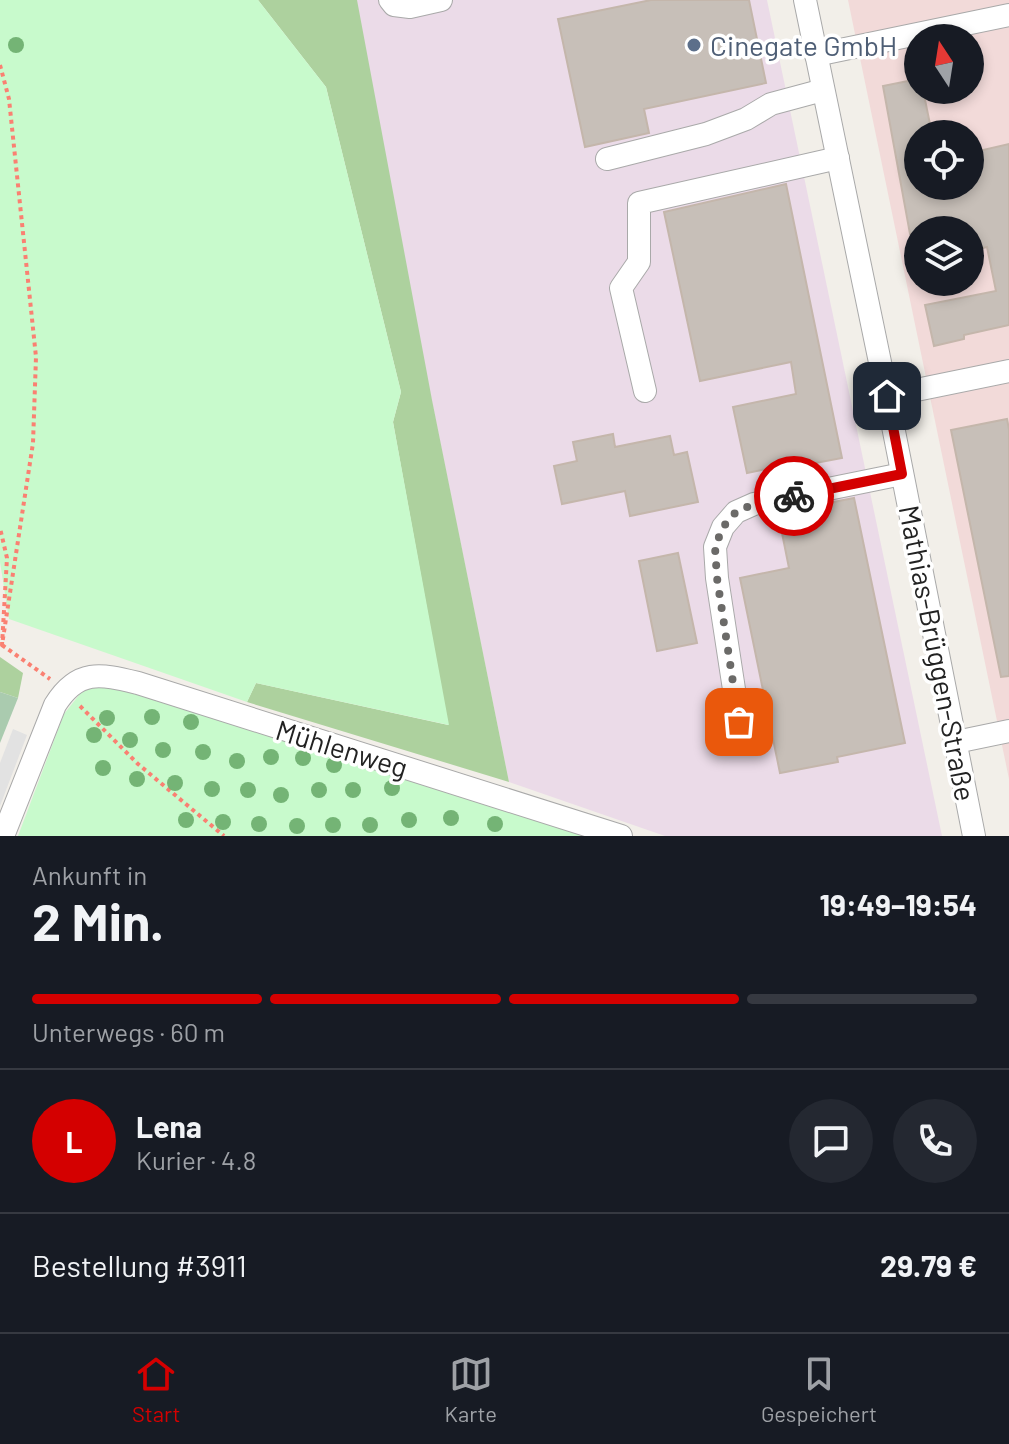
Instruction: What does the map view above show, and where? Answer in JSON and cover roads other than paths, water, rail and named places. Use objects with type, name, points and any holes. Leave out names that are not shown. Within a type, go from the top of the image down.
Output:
[{"type":"street","points":[[390,0],[394,5],[410,7],[441,0]]},
{"type":"street","name":"Mathias-Brüggen-Straße","points":[[805,0],[974,836]]},
{"type":"street","points":[[816,55],[1009,15]]},
{"type":"street","points":[[607,159],[706,134],[746,119],[771,104],[823,90]]},
{"type":"street","points":[[645,391],[621,288],[639,262],[639,203],[838,158]]},
{"type":"street","points":[[887,396],[1009,371]]},
{"type":"street","points":[[739,722],[717,578],[715,547],[723,527],[736,512],[754,504],[902,474]]},
{"type":"street","name":"Mühlenweg","points":[[3,836],[55,705],[64,690],[80,679],[103,675],[138,683],[621,836]]},
{"type":"street","points":[[956,742],[1009,731]]},
{"type":"place","name":"Cinegate GmbH","points":[[694,45]]}]
